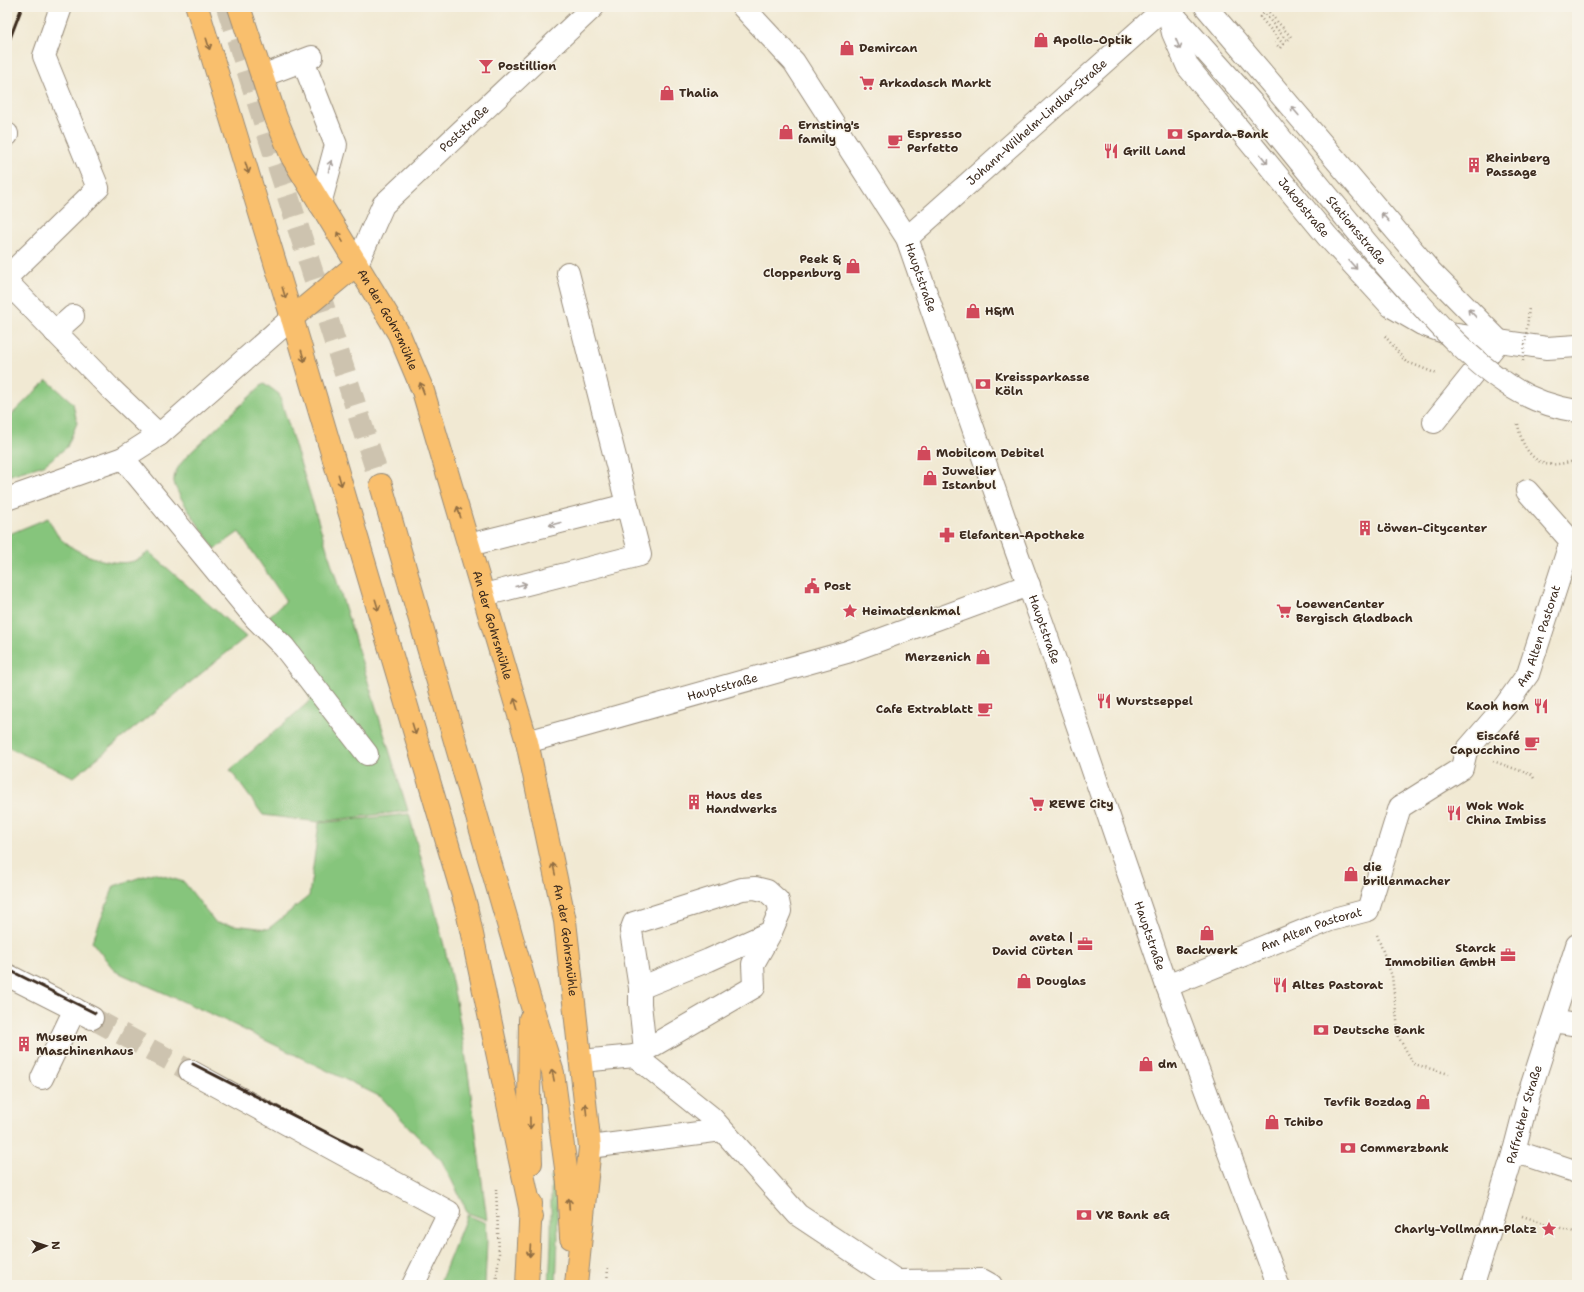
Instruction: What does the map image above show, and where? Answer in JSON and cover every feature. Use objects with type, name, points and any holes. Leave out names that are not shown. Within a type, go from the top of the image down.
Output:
[{"type":"main road","points":[[197,7],[292,318],[466,906],[532,1217]]},
{"type":"main road","name":"An der Gohrsmühle","points":[[239,7],[276,118],[292,157],[399,334],[423,391],[527,742],[565,920],[590,1148],[575,1285]]},
{"type":"main road","points":[[292,318],[357,264]]},
{"type":"main road","points":[[381,485],[530,1000],[554,1073],[568,1183],[575,1285]]},
{"type":"main road","points":[[527,1285],[532,1217],[529,1108],[530,1000]]},
{"type":"street","points":[[7,277],[98,188],[44,56],[61,7]]},
{"type":"street","name":"Poststraße","points":[[357,264],[383,205],[593,7]]},
{"type":"street","name":"Hauptstraße","points":[[743,7],[794,62],[907,238],[1029,585],[1167,986],[1278,1285]]},
{"type":"street","name":"Johann-Wilhelm-Lindlar-Straße","points":[[907,238],[1167,7]]},
{"type":"street","name":"Stationsstraße","points":[[1167,7],[1253,104],[1368,244],[1416,299],[1461,347],[1505,384],[1514,389],[1545,403],[1577,411]]},
{"type":"street","name":"Jakobstraße","points":[[1167,7],[1173,33],[1188,67],[1327,236],[1391,306],[1422,324],[1449,334],[1547,348],[1577,346]]},
{"type":"street","points":[[1206,7],[1432,273],[1499,341],[1434,422]]},
{"type":"street","points":[[262,76],[308,59],[336,144],[320,204]]},
{"type":"street","points":[[484,595],[640,555],[568,273]]},
{"type":"street","points":[[7,282],[159,435]]},
{"type":"street","points":[[55,332],[73,316]]},
{"type":"street","points":[[7,499],[123,458],[159,435],[292,318]]},
{"type":"street","points":[[123,458],[256,619],[284,647],[367,754]]},
{"type":"street","name":"Am Alten Pastorat","points":[[1167,986],[1330,920],[1368,910],[1400,807],[1462,768],[1466,751],[1505,706],[1528,674],[1571,541],[1527,491]]},
{"type":"street","points":[[469,545],[627,506]]},
{"type":"street","name":"Hauptstraße","points":[[527,742],[847,652],[1029,585]]},
{"type":"street","points":[[580,1061],[640,1053],[754,987],[753,964],[771,932],[780,911],[778,902],[767,891],[755,888],[742,890],[634,923],[631,931],[640,988],[640,1053],[711,1117],[798,1215],[897,1281],[982,1280],[991,1285]]},
{"type":"street","points":[[640,988],[709,960],[771,932]]},
{"type":"street","name":"Paffrather Straße","points":[[1473,1285],[1514,1151],[1528,1097],[1577,945]]},
{"type":"street","points":[[7,975],[84,1014],[42,1078]]},
{"type":"street","points":[[1553,1021],[1577,1025]]},
{"type":"street","points":[[190,1071],[449,1212],[413,1285]]},
{"type":"street","points":[[590,1148],[722,1130]]},
{"type":"street","points":[[1514,1151],[1577,1172]]},
{"type":"path","points":[[1271,7],[1267,10],[1291,38],[1287,41],[1264,13],[1260,17],[1283,44],[1280,48],[1275,42]]},
{"type":"path","points":[[1528,319],[1529,307]]},
{"type":"path","points":[[1405,361],[1441,375]]},
{"type":"path","points":[[1518,424],[1519,434],[1525,448],[1536,459],[1546,464],[1577,461]]},
{"type":"path","points":[[1466,751],[1532,775],[1535,780]]},
{"type":"path","points":[[1368,910],[1392,976],[1399,1038],[1414,1064],[1449,1074]]},
{"type":"path","points":[[1496,1208],[1577,1233]]},
{"type":"green space","points":[[47,380],[73,403],[77,423],[67,447],[44,465],[7,476],[7,419]]},
{"type":"green space","points":[[264,383],[279,394],[408,811],[318,822],[263,815],[230,770],[311,700],[267,618],[286,601],[239,532],[215,549],[180,496],[174,482],[174,478],[177,469],[186,457]]},
{"type":"green space","points":[[48,518],[59,537],[75,549],[85,554],[120,563],[139,559],[149,552],[246,637],[74,777],[7,747],[7,535]]},
{"type":"green space","points":[[409,814],[439,927],[455,996],[469,1080],[487,1220],[468,1213],[442,1161],[381,1097],[220,1018],[115,971],[92,942],[114,886],[153,873],[184,882],[216,923],[268,929],[309,896],[319,823]]},
{"type":"green space","points":[[556,1173],[558,1238],[556,1285],[549,1285],[551,1245],[551,1177]]},
{"type":"green space","points":[[467,1215],[486,1223],[487,1241],[485,1285],[439,1285]]},
{"type":"tunnel","points":[[227,7],[381,485]]},
{"type":"tunnel","points":[[92,1018],[190,1071]]},
{"type":"railway","points":[[7,46],[22,7]]},
{"type":"railway","points":[[7,969],[95,1013]]},
{"type":"railway","points":[[193,1064],[361,1150]]},
{"type":"place","name":"Apollo-Optik","points":[[1041,40]]},
{"type":"place","name":"Demircan","points":[[847,48]]},
{"type":"place","name":"Postillion","points":[[486,66]]},
{"type":"place","name":"Arkadasch Markt","points":[[867,83]]},
{"type":"place","name":"Thalia","points":[[667,93]]},
{"type":"place","name":"Ernsting's family","points":[[786,132]]},
{"type":"place","name":"Sparda-Bank","points":[[1175,134]]},
{"type":"place","name":"Espresso Perfetto","points":[[895,141]]},
{"type":"place","name":"Grill Land","points":[[1111,151]]},
{"type":"place","name":"Rheinberg Passage","points":[[1474,165]]},
{"type":"place","name":"Peek & Cloppenburg","points":[[853,266]]},
{"type":"place","name":"H&M","points":[[973,311]]},
{"type":"place","name":"Kreissparkasse Köln","points":[[983,384]]},
{"type":"place","name":"Mobilcom Debitel","points":[[924,453]]},
{"type":"place","name":"Juwelier Istanbul","points":[[930,478]]},
{"type":"place","name":"Löwen-Citycenter","points":[[1365,528]]},
{"type":"place","name":"Elefanten-Apotheke","points":[[947,535]]},
{"type":"place","name":"Post","points":[[812,586]]},
{"type":"place","name":"Heimatdenkmal","points":[[850,611]]},
{"type":"place","name":"LoewenCenter Bergisch Gladbach","points":[[1284,611]]},
{"type":"place","name":"Merzenich","points":[[983,657]]},
{"type":"place","name":"Wurstseppel","points":[[1104,701]]},
{"type":"place","name":"Kaoh hom","points":[[1541,706]]},
{"type":"place","name":"Cafe Extrablatt","points":[[985,709]]},
{"type":"place","name":"Eiscafé Capucchino","points":[[1532,743]]},
{"type":"place","name":"Haus des Handwerks","points":[[694,802]]},
{"type":"place","name":"REWE City","points":[[1037,804]]},
{"type":"place","name":"Wok Wok China Imbiss","points":[[1454,813]]},
{"type":"place","name":"die brillenmacher","points":[[1351,874]]},
{"type":"place","name":"Backwerk","points":[[1207,933]]},
{"type":"place","name":"aveta | David Cürten","points":[[1085,944]]},
{"type":"place","name":"Starck Immobilien GmbH","points":[[1508,955]]},
{"type":"place","name":"Douglas","points":[[1024,981]]},
{"type":"place","name":"Altes Pastorat","points":[[1280,985]]},
{"type":"place","name":"Deutsche Bank","points":[[1321,1030]]},
{"type":"place","name":"Museum Maschinenhaus","points":[[24,1044]]},
{"type":"place","name":"dm","points":[[1146,1064]]},
{"type":"place","name":"Tevfik Bozdag","points":[[1423,1102]]},
{"type":"place","name":"Tchibo","points":[[1272,1122]]},
{"type":"place","name":"Commerzbank","points":[[1348,1148]]},
{"type":"place","name":"VR Bank eG","points":[[1084,1215]]},
{"type":"place","name":"Charly-Vollmann-Platz","points":[[1549,1229]]}]
